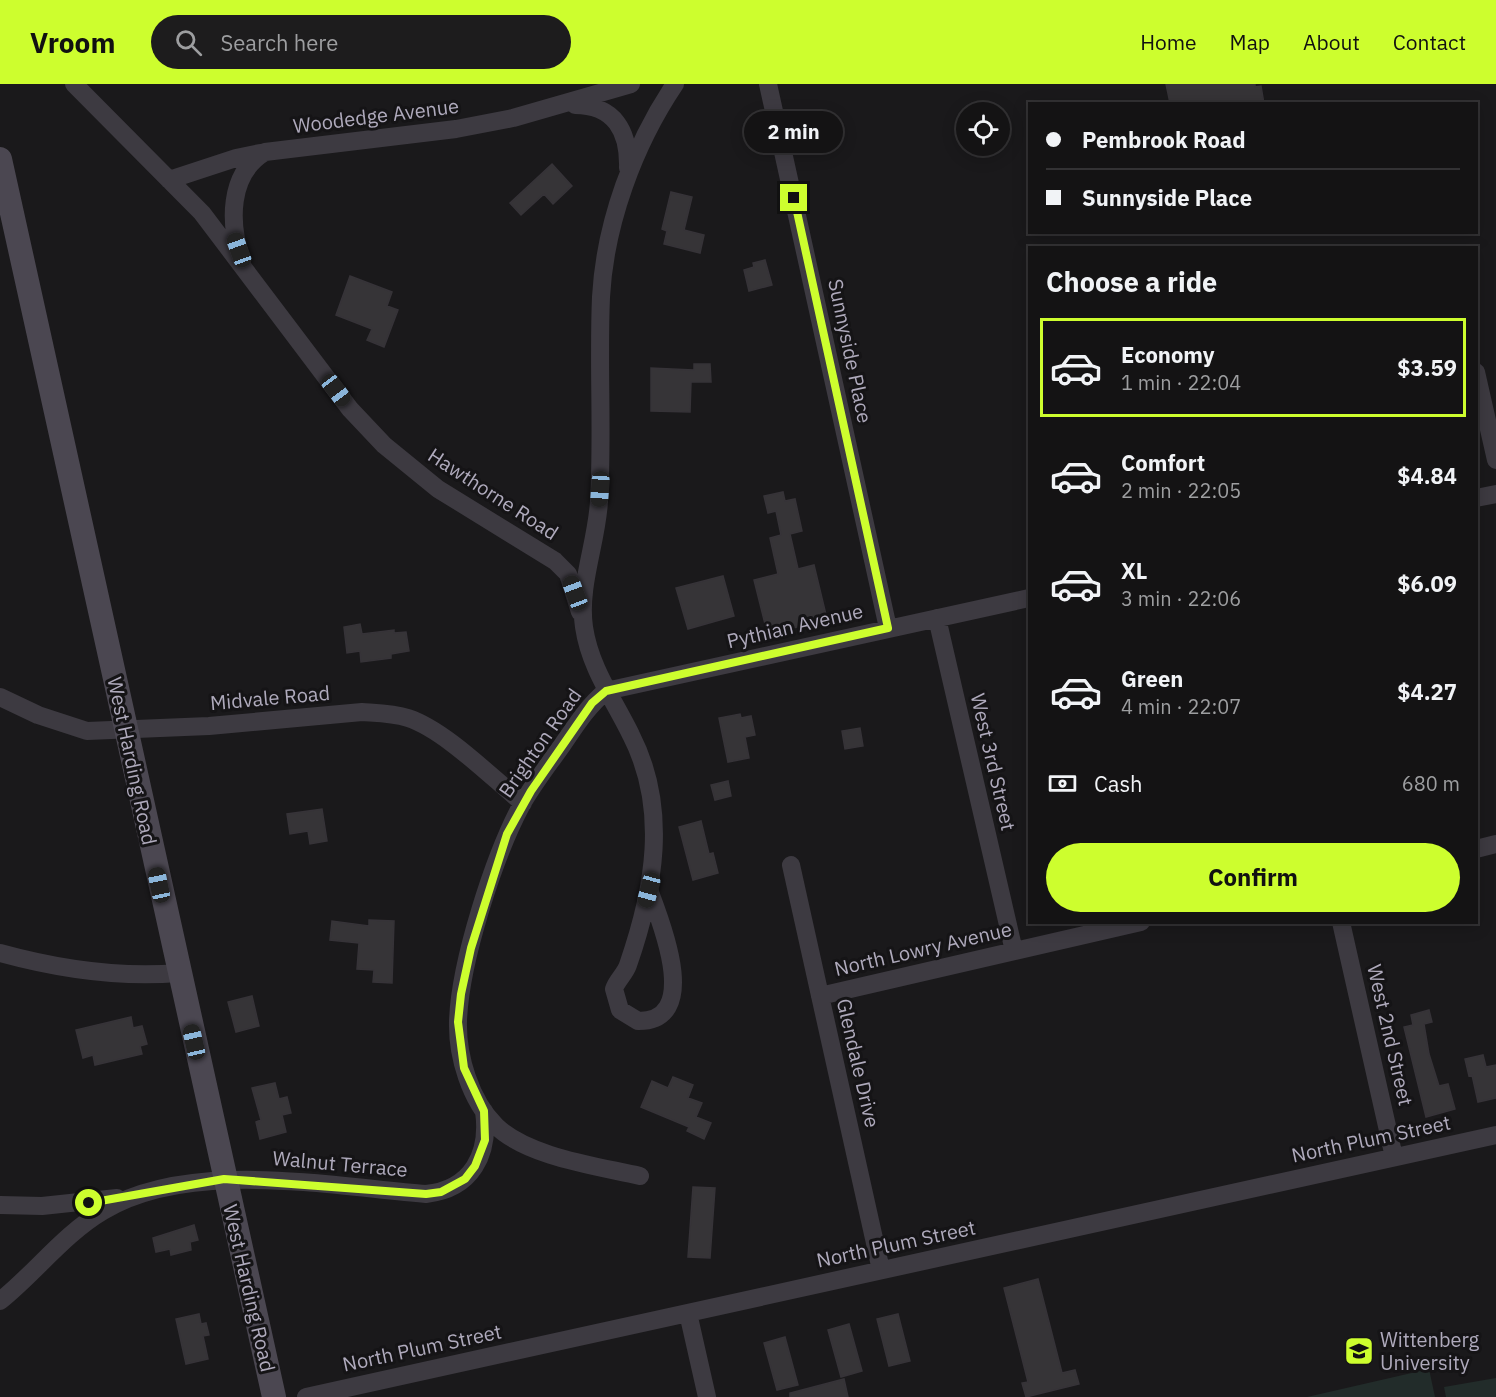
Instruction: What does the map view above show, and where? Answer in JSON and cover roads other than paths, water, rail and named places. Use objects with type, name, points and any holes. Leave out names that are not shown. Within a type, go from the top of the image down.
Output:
[{"type":"street","name":"Hawthorne Road","points":[[74,84],[202,213],[350,409],[384,445],[438,489],[555,561],[562,568],[572,584],[585,627]]},
{"type":"street","name":"Woodedge Avenue","points":[[169,180],[236,158],[265,152],[456,129],[565,104],[630,84]]},
{"type":"street","name":"Brighton Road","points":[[484,1111],[464,1068],[458,1022],[461,994],[491,879],[507,834],[523,804],[592,703],[606,691],[592,655],[585,627],[584,607],[599,506],[601,295],[606,258],[628,177],[641,145],[675,84]]},
{"type":"street","name":"Sunnyside Place","points":[[768,84],[888,628]]},
{"type":"street","points":[[565,104],[597,107],[620,126],[628,150],[628,177]]},
{"type":"street","points":[[250,278],[234,237],[234,206],[247,166],[265,152]]},
{"type":"street","name":"West Harding Road","points":[[0,159],[274,1397]]},
{"type":"street","points":[[1478,381],[1496,460]]},
{"type":"street","points":[[1478,498],[1496,494]]},
{"type":"street","name":"Pythian Avenue","points":[[606,691],[1028,598]]},
{"type":"street","name":"West 3rd Street","points":[[937,618],[1014,951]]},
{"type":"street","points":[[606,691],[631,734],[644,762],[650,783],[655,843],[649,890],[627,968],[614,989],[620,1010],[638,1021],[649,1022],[665,1012],[672,996],[674,981],[661,921],[649,890]]},
{"type":"street","name":"Midvale Road","points":[[0,697],[69,727],[87,731],[126,732],[362,712],[408,718],[427,727],[523,804]]},
{"type":"street","points":[[1478,848],[1496,844]]},
{"type":"street","name":"Glendale Drive","points":[[791,865],[881,1270]]},
{"type":"street","name":"North Lowry Avenue","points":[[820,996],[1132,924]]},
{"type":"street","name":"West 2nd Street","points":[[1341,924],[1394,1157]]},
{"type":"street","points":[[0,953],[74,969],[120,975],[179,973]]},
{"type":"street","points":[[484,1111],[495,1125],[520,1143],[640,1176]]},
{"type":"street","name":"Walnut Terrace","points":[[0,1301],[88,1221],[139,1194],[224,1179],[426,1194],[441,1192],[465,1179],[475,1166],[485,1140],[484,1111]]},
{"type":"street","name":"North Plum Street","points":[[306,1397],[1496,1135]]},
{"type":"street","points":[[0,1205],[89,1203],[139,1194]]},
{"type":"street","points":[[688,1313],[707,1397]]},
{"type":"place","name":"Wittenberg University","points":[[1359,1351]]}]
